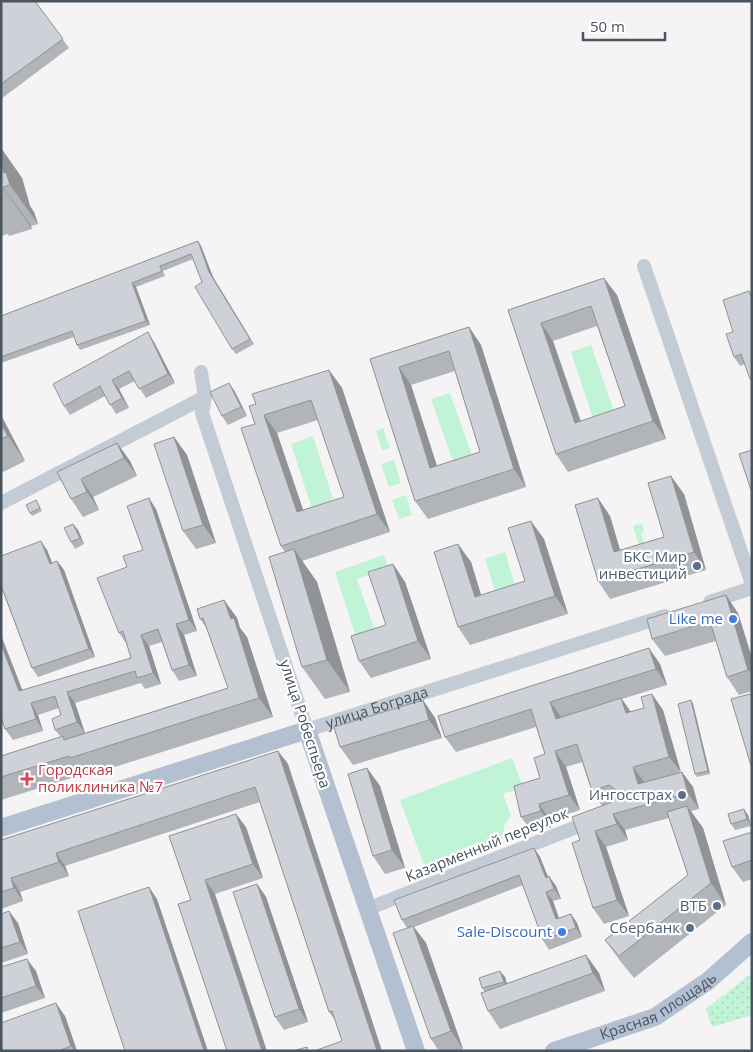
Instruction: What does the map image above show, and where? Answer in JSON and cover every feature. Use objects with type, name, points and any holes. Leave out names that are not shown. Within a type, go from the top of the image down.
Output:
[{"type":"main road","name":"улица Бограда","points":[[1,828],[307,730]]},
{"type":"main road","name":"улица Робеспьера","points":[[307,730],[416,1051]]},
{"type":"main road","name":"Красная площадь","points":[[554,1051],[656,1017],[708,981],[752,942]]},
{"type":"street","points":[[644,266],[752,584]]},
{"type":"street","name":"улица Робеспьера","points":[[201,372],[206,397],[202,413],[307,730]]},
{"type":"street","points":[[1,503],[206,397]]},
{"type":"street","points":[[697,606],[752,588]]},
{"type":"street","name":"улица Бограда","points":[[307,730],[678,612]]},
{"type":"street","name":"Казарменный переулок","points":[[367,909],[601,817]]},
{"type":"green space","points":[[591,345],[616,417],[595,424],[571,352]]},
{"type":"green space","points":[[450,393],[474,461],[455,467],[431,399]]},
{"type":"green space","points":[[383,428],[390,448],[382,451],[376,431]]},
{"type":"green space","points":[[313,436],[336,508],[314,515],[291,444]]},
{"type":"green space","points":[[394,460],[401,483],[389,487],[381,464]]},
{"type":"green space","points":[[406,495],[412,515],[399,519],[392,500]]},
{"type":"green space","points":[[642,523],[644,532],[641,533],[645,547],[640,549],[633,526]]},
{"type":"green space","points":[[505,552],[516,588],[496,594],[485,559]]},
{"type":"green space","points":[[384,555],[388,568],[357,579],[375,631],[356,637],[335,572]]},
{"type":"green space","points":[[512,758],[523,787],[503,794],[511,816],[505,823],[502,837],[453,858],[452,856],[446,858],[450,868],[428,876],[400,800]]},
{"type":"green space","points":[[752,973],[752,1015],[712,1027],[706,1009]]},
{"type":"building","points":[[1,1],[35,1],[63,39],[1,84]]},
{"type":"building","points":[[1,164],[10,185],[3,187],[4,189],[1,190]]},
{"type":"building","points":[[198,241],[209,272],[250,339],[232,349],[195,287],[202,282],[191,254],[160,266],[162,271],[132,283],[146,321],[77,345],[72,331],[1,357],[1,316]]},
{"type":"building","points":[[604,278],[653,421],[556,454],[508,310]],"holes":[[[591,306],[625,406],[575,423],[541,323]]]},
{"type":"building","points":[[749,291],[752,300],[752,378],[750,379],[741,354],[734,357],[726,334],[733,332],[723,300]]},
{"type":"building","points":[[469,327],[514,469],[415,501],[370,359]],"holes":[[[449,351],[480,452],[430,468],[399,367]]]},
{"type":"building","points":[[148,332],[168,374],[139,389],[129,371],[112,380],[122,398],[110,405],[100,386],[64,406],[53,384]]},
{"type":"building","points":[[329,370],[377,514],[281,546],[241,428],[255,424],[249,406],[256,404],[252,394]],"holes":[[[311,400],[344,497],[297,512],[264,415]]]},
{"type":"building","points":[[229,383],[241,407],[222,416],[210,392]]},
{"type":"building","points":[[1,424],[8,436],[1,439]]},
{"type":"building","points":[[174,437],[203,525],[183,531],[154,444]]},
{"type":"building","points":[[117,443],[124,458],[81,479],[87,492],[71,499],[57,472]]},
{"type":"building","points":[[752,450],[752,493],[739,454]]},
{"type":"building","points":[[671,476],[694,552],[598,581],[575,505],[598,498],[614,552],[664,537],[648,483]]},
{"type":"building","points":[[149,498],[189,620],[176,624],[189,665],[172,670],[158,629],[141,635],[153,673],[137,678],[135,671],[67,692],[77,722],[55,730],[52,719],[61,715],[55,696],[31,703],[36,719],[5,729],[1,717],[1,644],[19,691],[131,658],[123,631],[119,633],[97,578],[127,567],[123,556],[143,550],[127,506]]},
{"type":"building","points":[[36,500],[40,508],[30,513],[26,505]]},
{"type":"building","points":[[531,521],[555,596],[458,627],[434,552],[458,544],[475,597],[525,581],[508,528]]},
{"type":"building","points":[[73,524],[80,538],[71,542],[64,528]]},
{"type":"building","points":[[41,541],[50,564],[57,561],[89,649],[32,668],[1,585],[1,556]]},
{"type":"building","points":[[294,549],[327,660],[302,667],[269,557]]},
{"type":"building","points":[[393,564],[418,641],[359,661],[351,636],[386,625],[368,572]]},
{"type":"building","points":[[726,595],[748,670],[727,677],[710,621],[652,639],[647,619]]},
{"type":"building","points":[[224,600],[231,619],[234,618],[259,698],[70,758],[69,756],[1,777],[1,756],[63,736],[64,740],[228,688],[203,618],[200,619],[197,609]]},
{"type":"building","points":[[649,648],[656,669],[550,702],[556,719],[621,698],[626,713],[644,708],[641,697],[652,694],[669,757],[633,767],[638,784],[682,772],[688,793],[613,814],[617,824],[595,831],[617,900],[593,908],[572,843],[580,840],[572,817],[612,802],[616,796],[616,790],[609,785],[592,791],[577,744],[555,751],[569,795],[539,804],[541,811],[521,817],[514,786],[540,778],[534,758],[545,754],[531,709],[445,737],[438,716]]},
{"type":"building","points":[[750,694],[752,698],[752,769],[731,699]]},
{"type":"building","points":[[423,700],[429,720],[340,747],[334,727]]},
{"type":"building","points":[[691,700],[708,771],[695,774],[678,704]]},
{"type":"building","points":[[278,751],[377,1051],[314,1051],[342,1041],[332,1011],[329,1012],[255,787],[56,853],[59,862],[11,878],[14,888],[1,892],[1,840]]},
{"type":"building","points":[[367,768],[392,850],[373,856],[348,774]]},
{"type":"building","points":[[687,806],[711,883],[619,956],[605,940],[688,875],[667,812]]},
{"type":"building","points":[[744,809],[747,819],[731,824],[728,814]]},
{"type":"building","points":[[236,814],[253,864],[205,880],[262,1051],[227,1051],[178,904],[191,900],[169,836]]},
{"type":"building","points":[[752,832],[752,860],[732,867],[723,841]]},
{"type":"building","points":[[534,848],[546,878],[549,876],[554,889],[546,892],[556,919],[571,914],[576,928],[543,940],[519,875],[402,920],[394,900]]},
{"type":"building","points":[[257,884],[299,1009],[275,1017],[233,892]]},
{"type":"building","points":[[149,887],[204,1051],[125,1051],[78,911]]},
{"type":"building","points":[[9,911],[20,942],[1,948],[1,914]]},
{"type":"building","points":[[413,926],[451,1031],[431,1039],[393,933]]},
{"type":"building","points":[[586,955],[593,973],[488,1011],[481,993]]},
{"type":"building","points":[[27,959],[36,986],[1,998],[1,967]]},
{"type":"building","points":[[500,971],[504,982],[482,988],[479,978]]},
{"type":"building","points":[[56,1003],[71,1046],[58,1051],[3,1051],[1,1045],[1,1023]]},
{"type":"building","points":[[307,1047],[308,1051],[293,1051]]},
{"type":"place","name":"БКС Мир инвестиций","points":[[697,566]]},
{"type":"place","name":"Like me","points":[[733,619]]},
{"type":"place","name":"Городская поликлиника №7","points":[[27,779]]},
{"type":"place","name":"Ингосстрах","points":[[682,795]]},
{"type":"place","name":"ВТБ","points":[[717,906]]},
{"type":"place","name":"Сбербанк","points":[[690,928]]},
{"type":"place","name":"Sale-Discount","points":[[562,932]]}]
